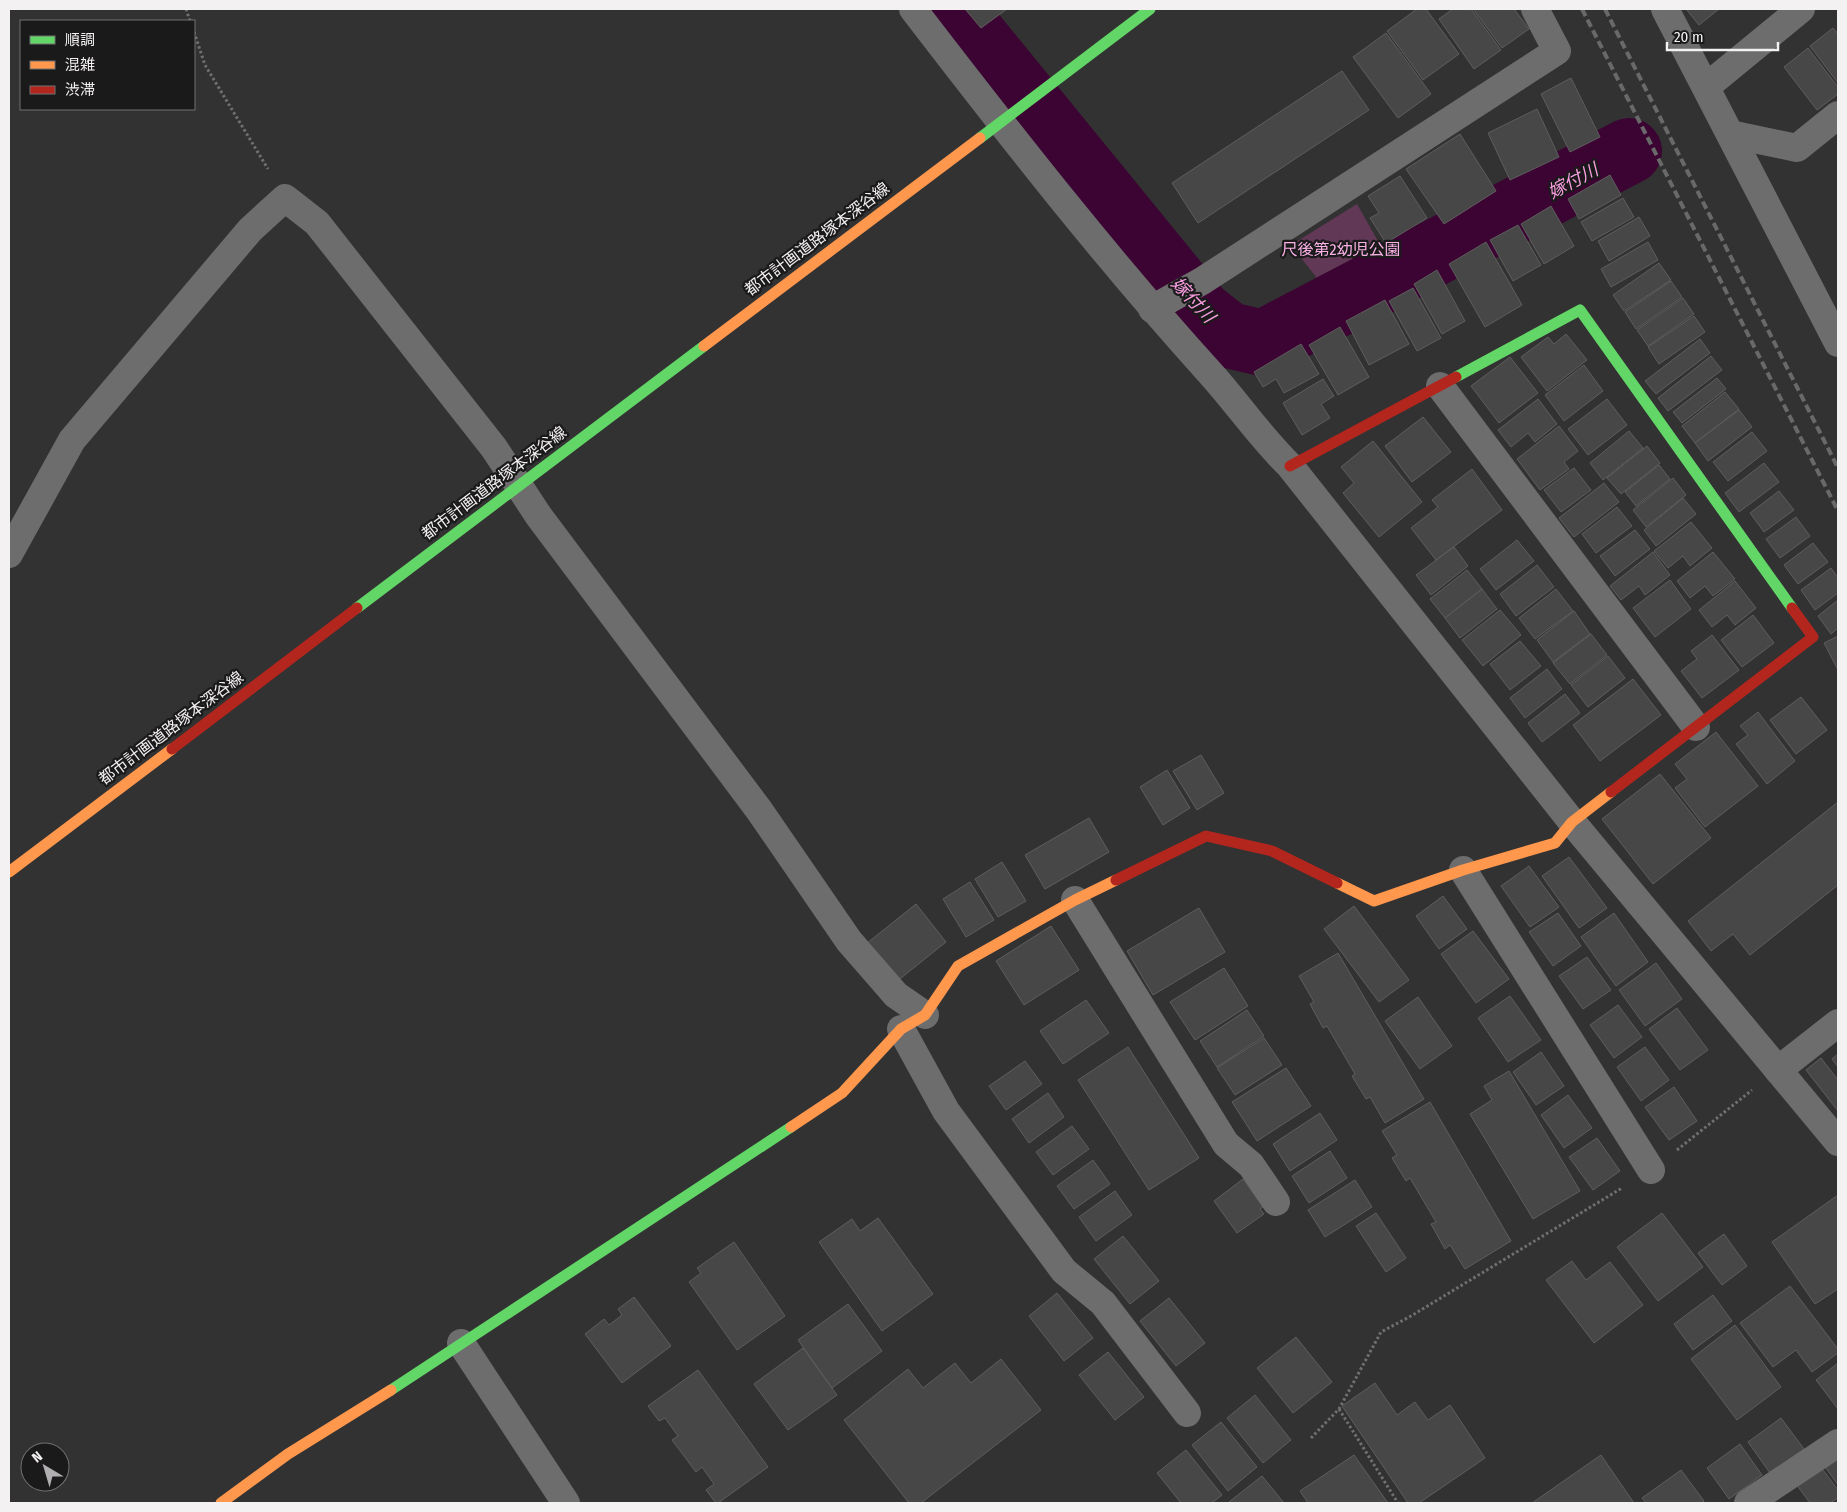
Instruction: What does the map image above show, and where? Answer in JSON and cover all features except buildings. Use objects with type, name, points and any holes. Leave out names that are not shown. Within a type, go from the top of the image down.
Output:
[{"type":"street","points":[[913,9],[1000,121],[1152,309],[1230,396],[1273,450],[1290,466],[1572,822],[1838,1142]]},
{"type":"street","name":"都市計画道路塚本深谷線","points":[[9,872],[519,484],[1150,9]]},
{"type":"street","points":[[1152,309],[1202,281],[1557,51],[1535,9]]},
{"type":"street","points":[[1665,9],[1838,343]]},
{"type":"street","points":[[1706,87],[1801,9]]},
{"type":"street","points":[[1730,134],[1798,148],[1838,116]]},
{"type":"street","points":[[9,554],[72,440],[250,230],[285,198],[317,223],[494,448],[538,515],[760,810],[849,941],[896,995],[926,1015]]},
{"type":"street","points":[[221,1503],[288,1454],[427,1368],[462,1343],[842,1093],[901,1029],[926,1015],[958,966],[1075,900],[1206,836],[1272,852],[1374,901],[1463,870],[1556,843],[1572,822],[1813,636],[1580,310],[1290,466]]},
{"type":"street","points":[[1440,386],[1696,727]]},
{"type":"street","points":[[1463,870],[1651,1170]]},
{"type":"street","points":[[1075,900],[1226,1144],[1250,1165],[1276,1202]]},
{"type":"street","points":[[1778,1070],[1838,1023]]},
{"type":"street","points":[[901,1029],[946,1111],[1064,1271],[1103,1302],[1187,1413]]},
{"type":"street","points":[[462,1343],[566,1503]]},
{"type":"street","points":[[1748,1503],[1838,1443]]},
{"type":"path","points":[[195,35],[205,65],[285,198]]},
{"type":"path","points":[[1311,1438],[1339,1409],[1381,1332],[1411,1316],[1651,1170],[1778,1070]]},
{"type":"path","points":[[1339,1409],[1398,1503]]},
{"type":"green space","name":"尺後第2幼児公園","points":[[1357,204],[1387,257],[1327,291],[1291,245]]},
{"type":"waterway","name":"嫁付川","points":[[952,9],[1200,313],[1228,335],[1263,343],[1629,151]]},
{"type":"railway","points":[[1582,9],[1838,511]]},
{"type":"railway","points":[[1605,9],[1838,468]]},
{"type":"traffic: fast","points":[[980,138],[1150,9]]},
{"type":"traffic: fast","points":[[1456,377],[1580,310],[1792,608]]},
{"type":"traffic: fast","points":[[357,608],[704,346]]},
{"type":"traffic: fast","points":[[391,1390],[791,1127]]},
{"type":"traffic: slow","points":[[704,346],[980,138]]},
{"type":"traffic: slow","points":[[9,872],[172,749]]},
{"type":"traffic: slow","points":[[1337,883],[1374,901],[1463,870],[1555,843],[1572,822],[1611,792]]},
{"type":"traffic: slow","points":[[791,1127],[842,1093],[901,1029],[925,1015],[958,966],[1075,900],[1116,880]]},
{"type":"traffic: slow","points":[[221,1503],[288,1454],[391,1390]]},
{"type":"traffic: jam","points":[[1290,466],[1456,377]]},
{"type":"traffic: jam","points":[[172,749],[357,608]]},
{"type":"traffic: jam","points":[[1611,792],[1813,637],[1792,608]]},
{"type":"traffic: jam","points":[[1116,880],[1206,836],[1272,851],[1337,883]]}]
